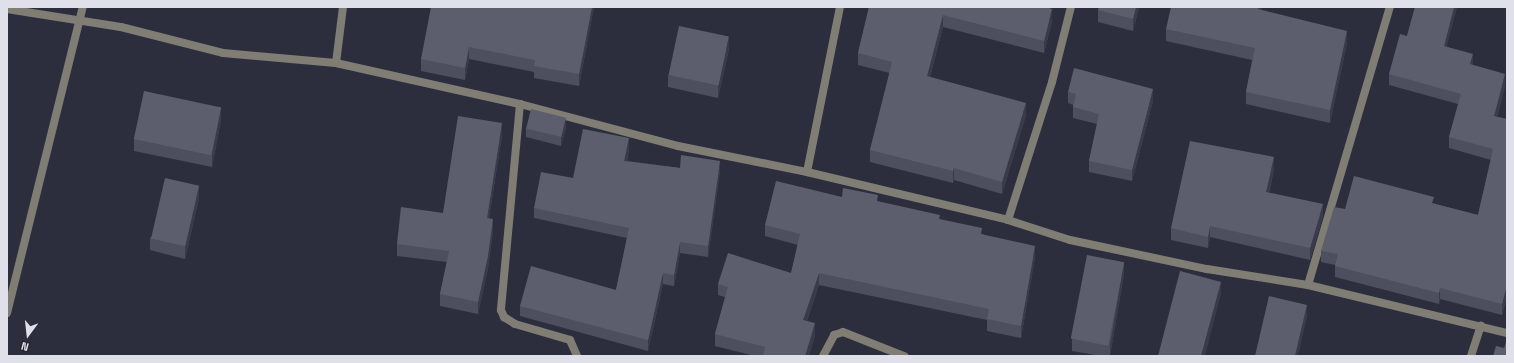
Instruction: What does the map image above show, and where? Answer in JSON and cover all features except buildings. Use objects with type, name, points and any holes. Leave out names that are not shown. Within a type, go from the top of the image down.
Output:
[{"type":"street","points":[[7,313],[81,22],[83,7]]},
{"type":"street","points":[[336,63],[343,7]]},
{"type":"street","points":[[807,172],[840,7]]},
{"type":"street","points":[[1008,220],[1052,82],[1071,7]]},
{"type":"street","points":[[1308,285],[1390,7]]},
{"type":"street","points":[[7,9],[144,32],[223,53],[336,63],[520,104],[678,146],[807,172],[1008,220],[1070,240],[1207,269],[1308,285],[1507,333]]},
{"type":"street","points":[[520,104],[501,310],[504,317],[515,324],[570,340],[577,356]]},
{"type":"street","points":[[1471,356],[1481,326]]},
{"type":"street","points":[[824,356],[834,335],[843,332],[904,356]]}]
